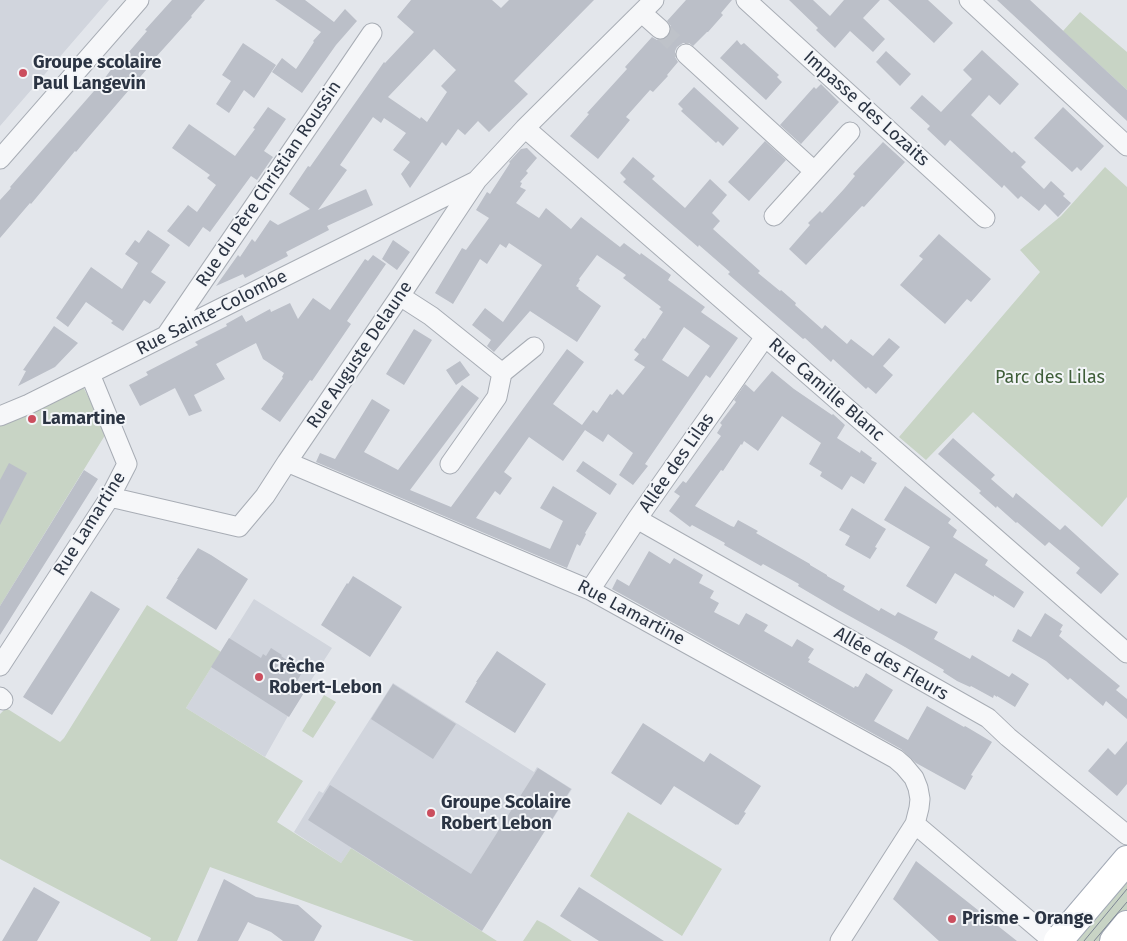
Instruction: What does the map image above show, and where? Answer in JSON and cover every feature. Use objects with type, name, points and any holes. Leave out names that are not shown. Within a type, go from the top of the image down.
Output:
[{"type":"main road","points":[[1058,941],[1127,860]]},
{"type":"main road","points":[[1114,941],[1127,925]]},
{"type":"street","points":[[0,159],[140,0]]},
{"type":"street","name":"Impasse des Lozaits","points":[[746,0],[985,218]]},
{"type":"street","points":[[969,0],[1127,146]]},
{"type":"street","points":[[648,6],[660,29]]},
{"type":"street","name":"Rue Auguste Delaune","points":[[110,496],[239,527],[265,496],[286,462],[477,180],[525,128],[648,6]]},
{"type":"street","name":"Rue du Père Christian Roussin","points":[[166,336],[372,33]]},
{"type":"street","points":[[686,54],[814,171]]},
{"type":"street","name":"Rue Camille Blanc","points":[[525,128],[1127,653]]},
{"type":"street","points":[[774,216],[850,132]]},
{"type":"street","name":"Rue Auguste Delaune","points":[[424,207],[477,180]]},
{"type":"street","name":"Rue Sainte-Colombe","points":[[0,416],[90,374],[424,207]]},
{"type":"street","points":[[400,296],[431,316],[502,373]]},
{"type":"street","name":"Allée des Lilas","points":[[590,590],[637,519],[765,337]]},
{"type":"street","points":[[450,464],[497,397],[502,373],[534,346]]},
{"type":"street","name":"Rue Lamartine","points":[[0,666],[110,496],[127,464],[90,374]]},
{"type":"street","name":"Rue Lamartine","points":[[286,462],[590,590],[896,759],[914,778],[918,788],[920,799],[915,824],[840,941]]},
{"type":"street","name":"Allée des Fleurs","points":[[637,519],[988,718],[1008,737],[1127,835]]},
{"type":"street","points":[[915,824],[1053,941]]},
{"type":"shaded area","name":"Groupe scolaire Paul Langevin","points":[[0,0],[109,0],[0,126]]},
{"type":"shaded area","name":"Crèche Robert-Lebon","points":[[254,599],[332,648],[288,716],[265,757],[186,708]]},
{"type":"shaded area","name":"Groupe Scolaire Robert Lebon","points":[[393,683],[534,772],[537,767],[572,789],[481,931],[351,848],[341,863],[294,832],[319,791],[323,793]]},
{"type":"green space","points":[[1080,12],[1127,52],[1127,90],[1063,31]]},
{"type":"green space","name":"Parc des Lilas","points":[[1105,167],[1127,187],[1127,497],[1102,527],[973,412],[926,460],[899,437],[1040,272],[1020,250],[1061,216]]},
{"type":"green space","points":[[82,385],[107,432],[0,606],[0,424]]},
{"type":"green space","points":[[147,605],[221,652],[186,708],[303,781],[277,822],[341,863],[351,848],[497,941],[414,941],[210,867],[177,941],[150,941],[151,938],[0,859],[0,714],[6,708],[60,742]]},
{"type":"green space","points":[[324,695],[336,702],[313,738],[302,731]]},
{"type":"green space","points":[[628,812],[722,869],[682,936],[590,876]]},
{"type":"green space","points":[[1127,878],[1127,912],[1103,941],[1074,941]]},
{"type":"green space","points":[[537,920],[545,924],[572,941],[523,941]]},
{"type":"building","points":[[172,0],[205,0],[0,238],[0,200]]},
{"type":"building","points":[[275,0],[305,0],[334,22],[345,9],[357,21],[336,45],[302,93],[272,72],[282,58],[296,69],[313,41],[321,32]]},
{"type":"building","points":[[411,0],[492,0],[501,8],[509,0],[594,0],[514,81],[528,94],[489,132],[478,121],[465,135],[458,129],[446,146],[442,142],[410,188],[401,174],[410,162],[393,150],[406,133],[384,118],[381,123],[373,117],[340,165],[347,170],[318,210],[366,189],[373,205],[327,226],[329,230],[286,252],[288,256],[245,278],[243,274],[216,286],[238,255],[240,257],[252,239],[255,242],[270,220],[278,225],[310,209],[289,194],[384,62],[414,32],[397,17]],"holes":[[[434,49],[456,70],[441,86],[447,92],[427,122],[388,97]]]},
{"type":"building","points":[[686,0],[732,0],[721,13],[723,15],[693,46],[689,43],[683,43],[677,47],[675,57],[678,62],[653,92],[650,90],[626,117],[630,120],[598,159],[570,136],[589,114],[587,113],[627,69],[625,67],[652,37],[657,40],[663,40],[669,36],[671,26],[667,21]]},
{"type":"building","points":[[789,0],[813,0],[830,16],[844,0],[880,0],[863,18],[885,39],[873,52],[850,31],[835,48],[816,30],[818,28]]},
{"type":"building","points":[[888,0],[928,0],[953,23],[934,43]]},
{"type":"building","points":[[997,0],[1030,0],[1127,90],[1127,121]]},
{"type":"building","points":[[737,40],[741,45],[744,43],[779,75],[777,77],[782,82],[766,100],[720,58]]},
{"type":"building","points":[[243,43],[276,65],[254,98],[244,90],[229,113],[216,104],[231,81],[222,75]]},
{"type":"building","points":[[982,50],[1019,84],[1000,105],[989,95],[971,115],[1012,153],[1014,151],[1026,162],[1021,167],[1044,189],[1051,181],[1065,194],[1063,196],[1071,203],[1058,217],[1045,204],[1039,211],[1021,196],[1018,199],[1004,185],[1002,188],[950,140],[945,146],[927,129],[930,126],[910,108],[922,95],[941,112],[972,79],[963,70]]},
{"type":"building","points":[[886,51],[911,74],[900,86],[876,62]]},
{"type":"building","points":[[821,84],[839,102],[801,144],[780,125],[814,87],[816,89]]},
{"type":"building","points":[[694,87],[739,128],[723,146],[718,141],[716,143],[681,111],[683,109],[678,104]]},
{"type":"building","points":[[268,107],[286,119],[264,151],[273,157],[257,180],[251,176],[210,232],[203,227],[189,247],[167,231],[188,205],[197,212],[216,185],[207,178],[210,175],[172,148],[189,124],[235,156],[255,129],[253,128]]},
{"type":"building","points":[[1063,107],[1104,146],[1081,171],[1077,167],[1072,172],[1034,138]]},
{"type":"building","points":[[765,141],[786,160],[749,201],[728,182]]},
{"type":"building","points":[[883,142],[905,162],[864,207],[862,206],[806,265],[789,249],[810,225],[808,223],[820,211],[822,213],[855,176],[853,174]]},
{"type":"building","points":[[527,148],[537,158],[520,182],[522,183],[520,187],[526,190],[516,203],[539,218],[546,208],[571,229],[581,217],[620,247],[624,243],[640,255],[641,253],[671,275],[668,280],[705,307],[701,312],[738,338],[710,378],[706,375],[645,464],[648,466],[633,485],[619,475],[633,453],[608,434],[603,442],[585,430],[563,461],[529,437],[504,472],[512,478],[500,495],[495,491],[476,518],[550,549],[563,521],[540,508],[553,486],[597,513],[585,533],[580,546],[577,544],[567,568],[316,462],[320,453],[335,459],[372,399],[390,410],[364,452],[398,470],[462,385],[479,398],[410,490],[451,507],[567,349],[584,362],[553,404],[582,425],[593,410],[597,413],[610,394],[612,395],[617,389],[623,395],[645,367],[634,360],[639,354],[634,350],[643,338],[645,339],[663,312],[659,309],[661,307],[623,278],[626,275],[597,255],[576,286],[601,306],[577,342],[530,311],[494,352],[487,346],[491,340],[472,325],[485,308],[503,322],[542,265],[509,243],[506,248],[500,244],[487,264],[480,259],[453,304],[435,293],[462,248],[466,250],[489,218],[476,210],[487,192],[490,194],[509,162],[521,149]],"holes":[[[684,327],[710,346],[688,377],[662,360]]]},
{"type":"building","points":[[633,157],[655,176],[652,179],[685,208],[710,179],[727,195],[712,213],[720,221],[713,229],[760,271],[758,273],[796,303],[795,305],[822,329],[825,325],[847,344],[851,339],[873,356],[889,338],[900,347],[883,366],[893,375],[876,394],[868,387],[866,389],[833,359],[831,362],[805,338],[803,339],[728,274],[730,272],[623,182],[626,179],[620,173]]},
{"type":"building","points":[[148,230],[170,245],[151,272],[166,282],[150,304],[144,300],[123,331],[111,323],[113,321],[86,302],[68,327],[56,318],[91,267],[122,289],[138,263],[125,254],[135,240],[139,243]]},
{"type":"building","points":[[939,234],[991,279],[971,302],[967,299],[945,324],[900,285],[923,259],[919,256]]},
{"type":"building","points":[[393,240],[410,252],[397,270],[382,259]]},
{"type":"building","points":[[373,255],[386,264],[347,321],[351,324],[312,381],[310,380],[280,422],[261,409],[283,378],[284,373],[263,359],[256,343],[216,364],[225,379],[194,395],[202,411],[189,416],[175,388],[140,406],[129,385],[148,375],[146,372],[198,345],[195,342],[227,326],[226,324],[242,315],[246,322],[270,309],[271,312],[290,303],[298,319],[313,298],[330,310],[365,259],[368,261]]},
{"type":"building","points":[[54,326],[78,343],[55,367],[18,386],[26,371],[23,370]]},
{"type":"building","points":[[414,329],[432,340],[404,385],[386,374]]},
{"type":"building","points":[[460,361],[470,375],[456,385],[446,370]]},
{"type":"building","points":[[772,371],[794,389],[833,414],[845,425],[837,438],[860,453],[861,450],[877,463],[864,484],[851,476],[842,490],[820,476],[822,472],[809,464],[821,443],[782,416],[758,451],[744,441],[741,444],[723,471],[721,470],[695,506],[734,527],[738,520],[758,531],[756,533],[845,586],[843,590],[879,611],[881,608],[895,616],[898,612],[938,632],[934,639],[970,659],[972,655],[1009,677],[1012,673],[1029,684],[1015,707],[997,696],[994,695],[993,698],[957,681],[943,672],[944,670],[798,586],[799,584],[763,564],[761,566],[692,525],[690,527],[669,511],[680,496],[674,492],[683,481],[686,483],[721,436],[717,433],[722,425],[720,423],[736,402],[734,400],[745,384],[754,392]]},
{"type":"building","points":[[953,438],[995,475],[991,479],[1013,498],[1016,493],[1060,530],[1065,525],[1119,574],[1101,594],[1076,573],[1080,568],[1049,542],[1045,546],[997,506],[996,508],[979,493],[981,491],[938,454]]},
{"type":"building","points":[[583,461],[617,484],[610,495],[576,471]]},
{"type":"building","points":[[9,463],[27,473],[0,525],[0,480]]},
{"type":"building","points":[[84,470],[98,479],[0,635],[0,606]]},
{"type":"building","points":[[905,486],[951,519],[948,523],[957,530],[953,537],[988,560],[985,565],[1024,592],[1014,608],[955,573],[936,604],[906,586],[930,547],[884,520]]},
{"type":"building","points":[[852,508],[886,529],[870,559],[845,545],[850,536],[839,530]]},
{"type":"building","points":[[198,548],[248,579],[216,630],[166,598]]},
{"type":"building","points":[[649,551],[670,564],[674,558],[703,575],[699,583],[714,591],[710,598],[719,603],[714,612],[739,625],[746,613],[768,625],[764,631],[792,647],[797,639],[814,649],[808,658],[810,659],[808,662],[854,688],[855,686],[858,687],[866,673],[893,690],[874,721],[908,740],[927,706],[992,742],[971,775],[973,776],[965,790],[916,763],[901,749],[612,589],[617,579],[629,586]]},
{"type":"building","points":[[353,576],[402,607],[370,657],[321,625]]},
{"type":"building","points":[[91,591],[120,609],[52,715],[23,697]]},
{"type":"building","points":[[1045,613],[1063,625],[1059,636],[1120,686],[1116,690],[1127,699],[1127,719],[1106,701],[1103,706],[1070,678],[1068,680],[1046,661],[1012,641],[1018,629],[1031,637]]},
{"type":"building","name":"Crèche Robert-Lebon","points":[[229,638],[261,658],[263,654],[266,656],[271,648],[303,671],[297,681],[307,688],[289,717],[211,667]]},
{"type":"building","points":[[497,651],[546,684],[515,733],[465,702]]},
{"type":"building","points":[[393,684],[456,724],[433,759],[371,719]]},
{"type":"building","points":[[643,723],[704,762],[710,753],[761,786],[738,825],[674,786],[661,805],[611,773]]},
{"type":"building","points":[[1127,741],[1127,784],[1117,796],[1088,771],[1108,748],[1115,755]]},
{"type":"building","points":[[538,768],[571,789],[482,931],[308,820],[330,785],[471,874]]},
{"type":"building","name":"Prisme - Orange","points":[[916,861],[1017,941],[939,941],[893,899]]},
{"type":"building","points":[[224,879],[256,897],[298,905],[322,926],[314,941],[283,941],[271,932],[248,922],[238,941],[197,941]]},
{"type":"building","points":[[34,887],[60,902],[37,941],[2,941]]},
{"type":"building","points":[[579,887],[664,941],[599,941],[560,916]]},
{"type":"tunnel","points":[[660,29],[686,54]]},
{"type":"tram line","points":[[1084,941],[1127,889]]},
{"type":"tram line","points":[[1094,941],[1127,902]]},
{"type":"place","name":"Groupe scolaire Paul Langevin","points":[[23,73]]},
{"type":"place","name":"Lamartine","points":[[32,419]]},
{"type":"place","name":"Crèche Robert-Lebon","points":[[259,677]]},
{"type":"place","name":"Groupe Scolaire Robert Lebon","points":[[431,813]]},
{"type":"place","name":"Prisme - Orange","points":[[952,919]]}]
